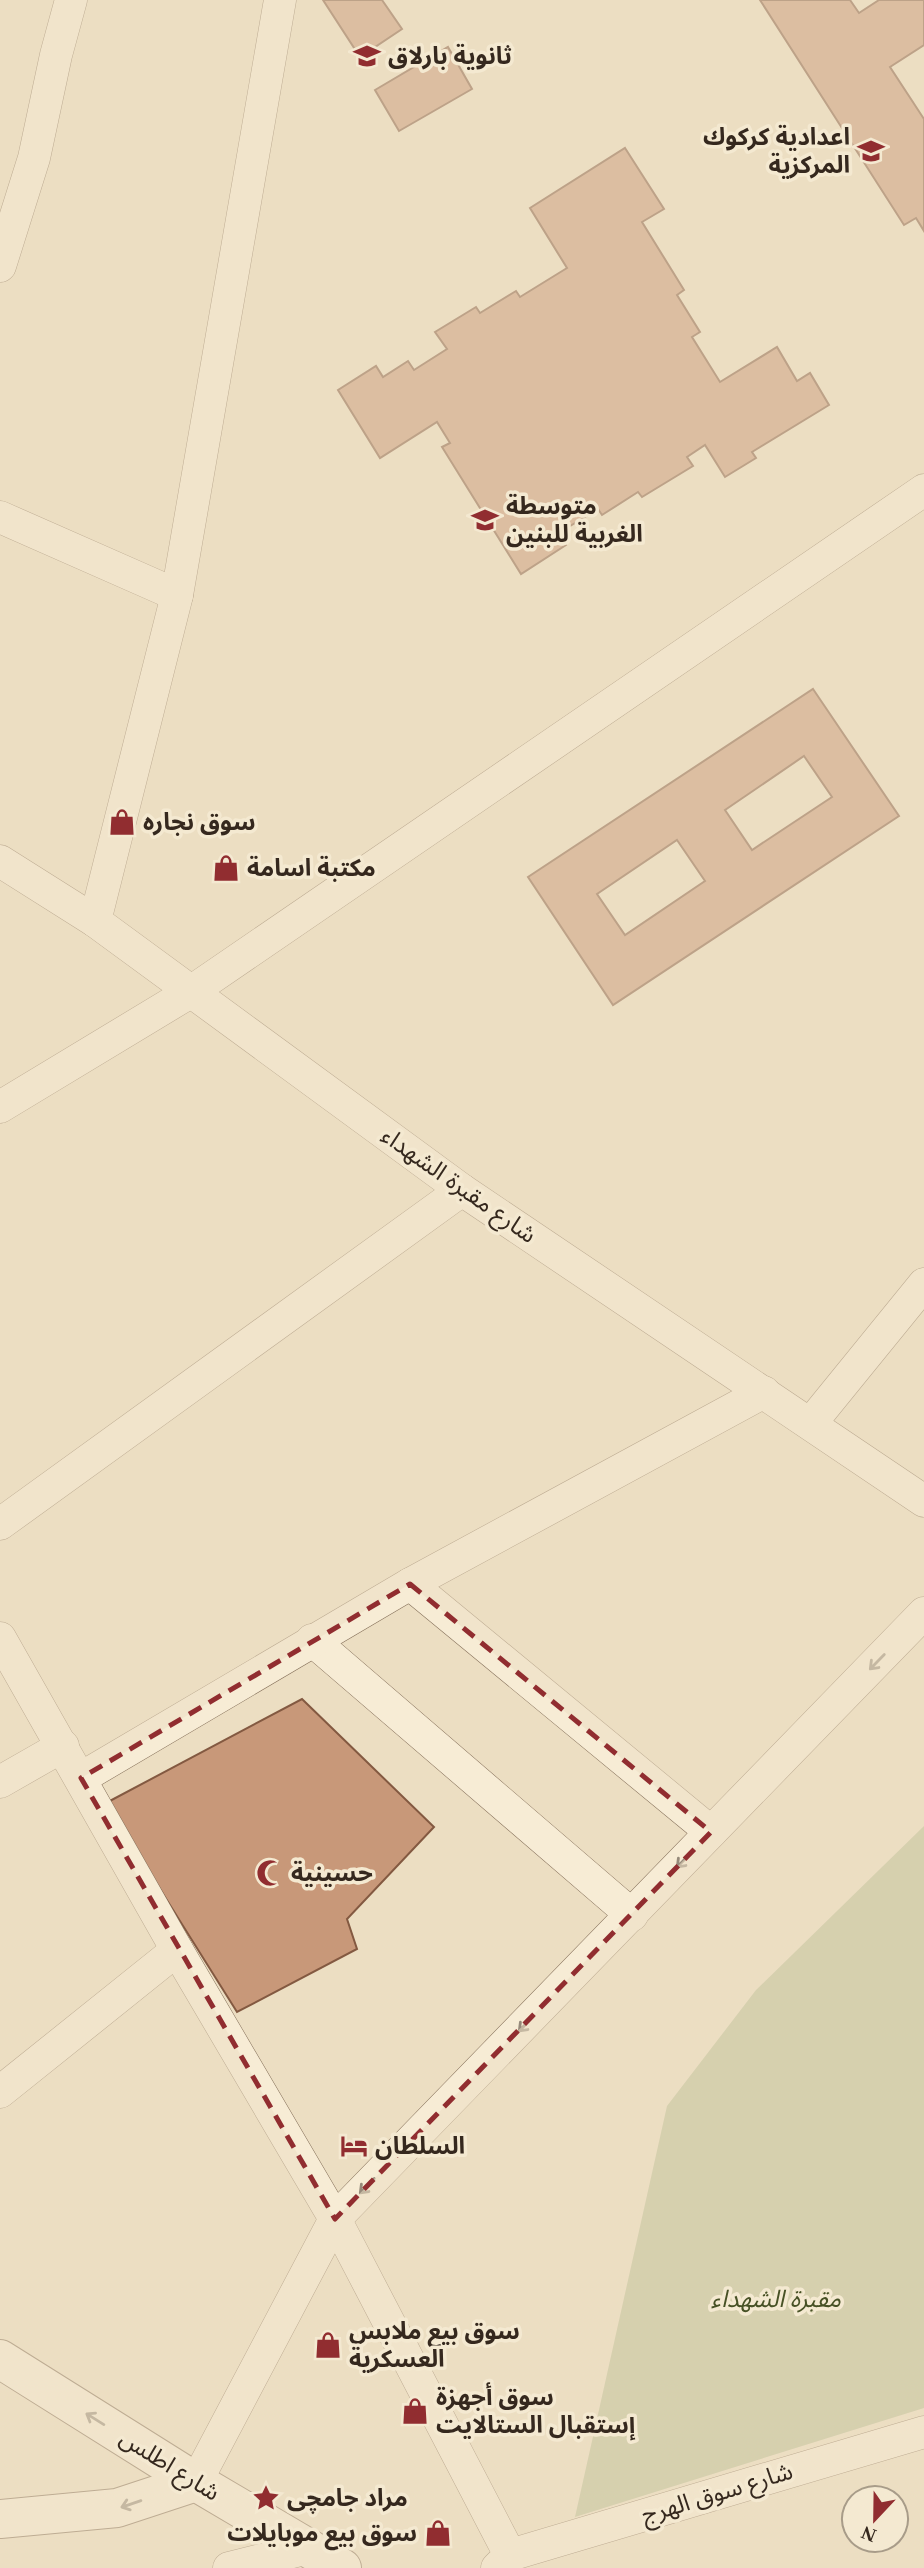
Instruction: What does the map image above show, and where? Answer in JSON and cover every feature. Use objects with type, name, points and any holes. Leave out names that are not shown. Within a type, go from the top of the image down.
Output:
[{"type":"street","points":[[0,266],[34,158],[71,0]]},
{"type":"street","points":[[96,921],[177,595],[280,0]]},
{"type":"street","points":[[0,1107],[192,991],[924,490]]},
{"type":"street","points":[[0,517],[177,595]]},
{"type":"street","name":"شارع مقبرة الشهداء","points":[[0,861],[96,921],[462,1191],[924,1501]]},
{"type":"street","points":[[0,1524],[462,1191]]},
{"type":"street","points":[[811,1423],[924,1284]]},
{"type":"street","points":[[81,1778],[410,1584],[764,1392]]},
{"type":"street","points":[[410,1584],[711,1832]]},
{"type":"street","points":[[0,2519],[117,2508],[195,2482],[335,2218],[924,1613]]},
{"type":"street","points":[[0,1638],[177,1950],[335,2218],[503,2561]]},
{"type":"street","points":[[312,1640],[632,1915]]},
{"type":"street","points":[[0,1782],[63,1746]]},
{"type":"street","points":[[0,2092],[177,1950]]},
{"type":"street","name":"شارع اطلس","points":[[0,2359],[195,2482],[342,2568]]},
{"type":"street","name":"شارع سوق الهرج","points":[[503,2561],[924,2432]]},
{"type":"street","points":[[229,2568],[308,2548]]},
{"type":"highlighted area","points":[[410,1584],[711,1832],[335,2219],[81,1778]]},
{"type":"green space","name":"مقبرة الشهداء","points":[[924,1826],[924,2408],[575,2517],[667,2106],[756,1990]]},
{"type":"building","points":[[323,0],[382,0],[402,29],[360,57]]},
{"type":"building","name":"اعدادية كركوك المركزية","points":[[760,0],[850,0],[859,13],[879,0],[924,0],[924,45],[890,67],[924,119],[924,231],[916,218],[904,225]]},
{"type":"building","points":[[448,47],[472,89],[399,131],[375,90]]},
{"type":"building","points":[[625,148],[664,209],[642,222],[684,290],[677,295],[700,332],[692,337],[720,382],[777,347],[797,381],[810,373],[829,405],[752,452],[756,458],[725,477],[705,445],[687,457],[693,466],[642,497],[638,492],[602,515],[598,509],[562,531],[557,524],[554,526],[566,545],[521,574],[442,447],[450,443],[437,422],[380,458],[338,390],[376,366],[383,377],[408,361],[414,370],[447,349],[435,332],[476,307],[480,313],[516,291],[520,297],[567,268],[530,208]]},
{"type":"building","points":[[813,689],[899,816],[613,1005],[528,877]],"holes":[[[804,756],[832,797],[752,850],[725,810]],[[677,840],[705,881],[625,935],[597,894]]]},
{"type":"building","name":"حسينية","points":[[302,1699],[434,1827],[347,1919],[357,1949],[237,2012],[106,1803]]},
{"type":"place","name":"ثانوية بارلاق","points":[[367,56]]},
{"type":"place","name":"اعدادية كركوك المركزية","points":[[871,151]]},
{"type":"place","name":"متوسطة الغربية للبنين","points":[[485,520]]},
{"type":"place","name":"سوق نجاره","points":[[122,822]]},
{"type":"place","name":"مكتبة اسامة","points":[[226,868]]},
{"type":"place","name":"حسينية","points":[[270,1873]]},
{"type":"place","name":"السلطان","points":[[354,2146]]},
{"type":"place","name":"سوق بيع ملابس العسكرية","points":[[328,2345]]},
{"type":"place","name":"سوق أجهزة إستقبال الستالايت","points":[[415,2411]]},
{"type":"place","name":"مراد جامچی","points":[[266,2498]]},
{"type":"place","name":"سوق بيع موبايلات","points":[[438,2533]]}]
